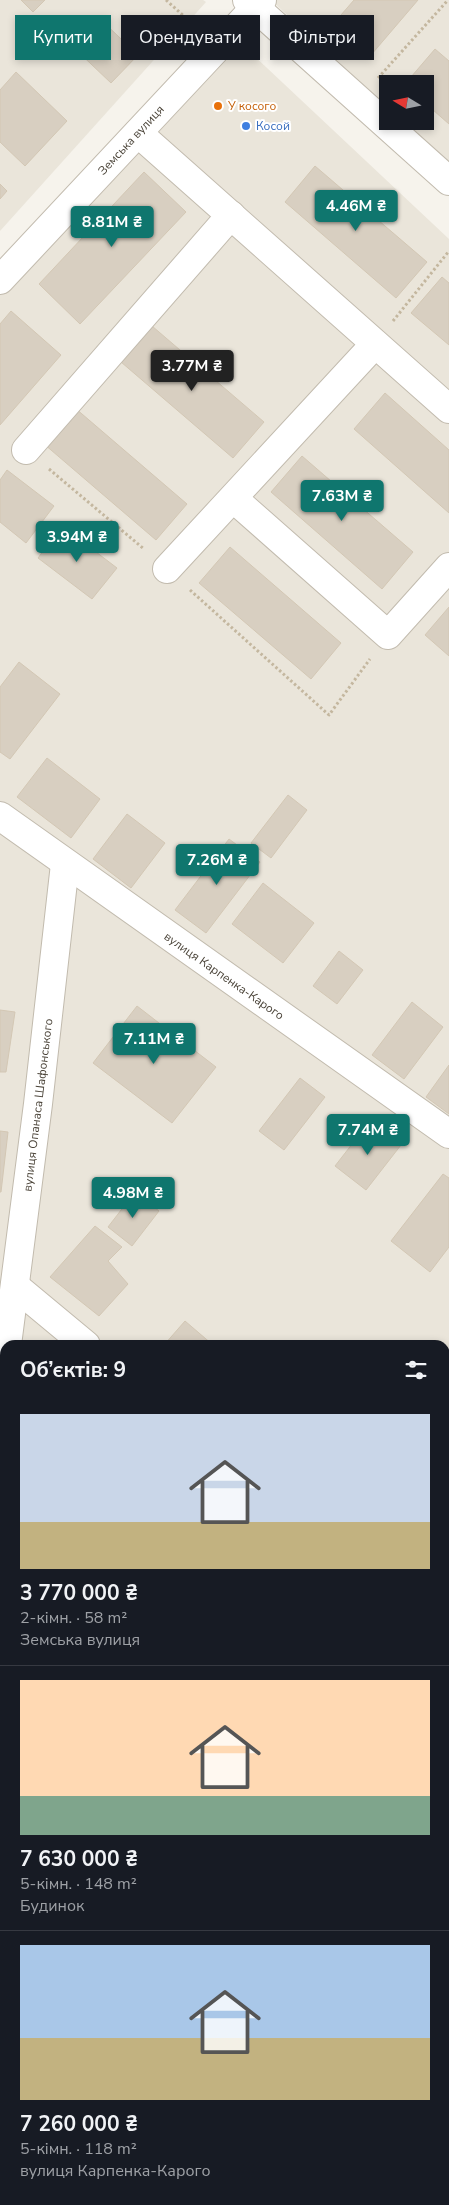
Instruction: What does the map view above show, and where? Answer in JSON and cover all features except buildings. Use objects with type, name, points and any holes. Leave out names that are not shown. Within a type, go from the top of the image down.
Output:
[{"type":"street","name":"Земська вулиця","points":[[245,15],[255,2]]},
{"type":"street","points":[[255,2],[360,104],[449,181]]},
{"type":"street","name":"Земська вулиця","points":[[0,280],[207,60]]},
{"type":"street","points":[[138,133],[449,409]]},
{"type":"street","points":[[26,450],[231,216]]},
{"type":"street","points":[[167,569],[375,344]]},
{"type":"street","points":[[234,498],[388,635],[449,567]]},
{"type":"street","name":"вулиця Карпенка-Карого","points":[[0,816],[449,1134]]},
{"type":"street","name":"вулиця Опанаса Шафонського","points":[[8,1340],[66,864]]},
{"type":"street","points":[[15,1286],[80,1340]]},
{"type":"path","points":[[166,0],[183,15]]},
{"type":"path","points":[[375,81],[448,0]]},
{"type":"path","points":[[375,344],[449,251]]},
{"type":"path","points":[[329,715],[388,635]]},
{"type":"shaded area","points":[[0,0],[203,0],[206,2],[194,15],[121,15],[121,60],[154,60],[0,231]]},
{"type":"shaded area","points":[[271,0],[449,0],[449,164],[412,130],[434,130],[434,75],[379,75],[379,100],[336,60],[374,60],[374,15],[287,15]]},
{"type":"shaded area","points":[[187,60],[258,60],[449,239],[449,1340],[0,1340],[0,274]]},
{"type":"place","name":"У косого","points":[[218,106]]},
{"type":"place","name":"Косой","points":[[246,126]]}]
